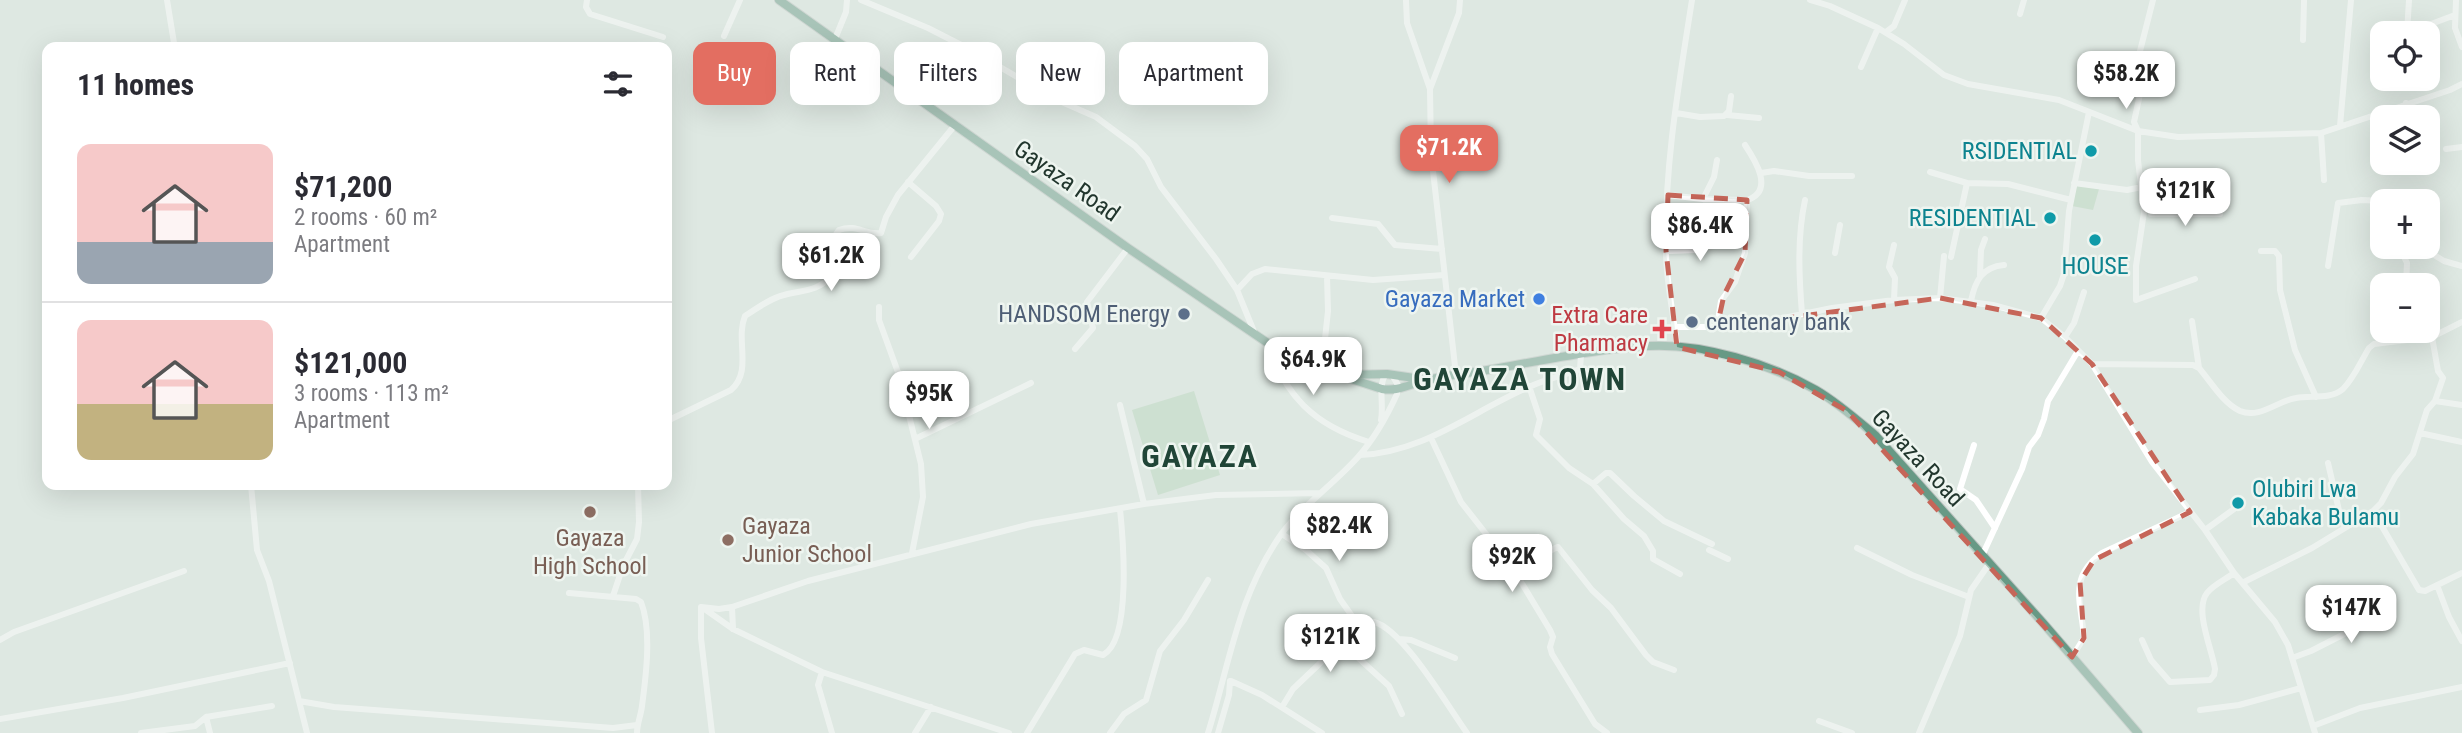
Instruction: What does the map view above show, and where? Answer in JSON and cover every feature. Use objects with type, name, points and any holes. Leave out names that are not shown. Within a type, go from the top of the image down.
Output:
[{"type":"main road","name":"Gayaza Road","points":[[779,0],[1266,342],[1311,366],[1382,389],[1581,355],[1674,344],[1748,361],[1816,390],[1847,411],[1875,435],[2138,733]]},
{"type":"main road","name":"Gayaza Road","points":[[1342,376],[1389,375],[1427,380]]},
{"type":"street","points":[[167,0],[174,42]]},
{"type":"street","points":[[587,0],[586,7],[590,15],[663,37]]},
{"type":"street","points":[[724,36],[740,0]]},
{"type":"street","points":[[835,39],[843,21],[847,0]]},
{"type":"street","points":[[861,0],[928,28],[986,58],[1055,99],[1096,117],[1143,153],[1161,187],[1237,290],[1255,334]]},
{"type":"street","points":[[1406,0],[1407,23],[1430,89],[1431,153],[1456,375]]},
{"type":"street","points":[[1430,89],[1460,13],[1460,0]]},
{"type":"street","points":[[1674,344],[1675,327],[1666,251],[1668,195],[1692,0]]},
{"type":"street","points":[[1811,0],[1832,3],[1886,32],[1944,75],[1968,84],[2059,100],[2138,131],[2178,138],[2321,132],[2462,84]]},
{"type":"street","points":[[1886,32],[1894,26],[1905,0]]},
{"type":"street","points":[[2020,14],[2024,0]]},
{"type":"street","points":[[2153,0],[2138,55],[2140,94],[2134,122],[2138,131],[2138,160],[2144,212],[2136,266],[2136,300],[2195,279]]},
{"type":"street","points":[[2303,40],[2304,0]]},
{"type":"street","points":[[2340,126],[2351,0]]},
{"type":"street","points":[[2407,21],[2409,0]]},
{"type":"street","points":[[2456,0],[2455,32],[2462,47]]},
{"type":"street","points":[[2439,21],[2455,15]]},
{"type":"street","points":[[1861,66],[1878,28]]},
{"type":"street","points":[[1727,115],[1731,96]]},
{"type":"street","points":[[2041,318],[2064,274],[2071,200],[2089,112]]},
{"type":"street","points":[[1676,113],[1700,117],[1727,115],[1759,118]]},
{"type":"street","points":[[672,419],[737,385],[743,366],[742,326],[745,316],[782,295],[809,291],[829,278],[834,270],[831,247],[839,230],[858,227],[874,234],[881,233],[886,217],[908,183],[956,125]]},
{"type":"street","points":[[2321,132],[2324,180]]},
{"type":"street","points":[[1668,195],[1747,200],[1757,195],[1761,186],[1761,173],[1745,145]]},
{"type":"street","points":[[2445,149],[2462,147]]},
{"type":"street","points":[[1703,199],[1714,177],[1717,160]]},
{"type":"street","points":[[1761,173],[1774,171],[1809,176],[1852,176]]},
{"type":"street","points":[[1930,172],[1968,183],[2008,184],[2071,200]]},
{"type":"street","points":[[908,183],[936,206],[941,214],[939,221],[911,257]]},
{"type":"street","points":[[1940,298],[1948,256],[1968,183]]},
{"type":"street","points":[[2074,183],[2127,190],[2142,187]]},
{"type":"street","points":[[2187,183],[2190,215]]},
{"type":"street","points":[[1717,327],[1721,302],[1734,282],[1745,253],[1747,200]]},
{"type":"street","points":[[1802,314],[1800,224],[1805,200]]},
{"type":"street","points":[[2328,266],[2338,203],[2370,200]]},
{"type":"street","points":[[2151,214],[2220,214]]},
{"type":"street","points":[[1332,218],[1378,224],[1395,246],[1442,249]]},
{"type":"street","points":[[1835,253],[1840,225]]},
{"type":"street","points":[[1666,251],[1697,250],[1699,235]]},
{"type":"street","points":[[1971,301],[1980,275],[1981,250],[1985,239]]},
{"type":"street","points":[[1894,245],[1889,267],[1895,278],[1894,300]]},
{"type":"street","points":[[1075,349],[1093,328],[1087,302],[1128,247]]},
{"type":"street","points":[[2262,251],[2275,251],[2279,256],[2280,290],[2293,342],[2316,397]]},
{"type":"street","points":[[2440,259],[2462,266]]},
{"type":"street","points":[[1980,275],[1988,268],[2004,265]]},
{"type":"street","points":[[1237,290],[1252,274],[1265,269],[1373,280],[1444,275]]},
{"type":"street","points":[[1311,366],[1324,348],[1328,311],[1327,276]]},
{"type":"street","points":[[2065,337],[2074,323],[2084,292]]},
{"type":"street","points":[[1675,327],[1717,327],[1894,300],[1940,298],[1971,301],[2041,318],[2092,364],[2152,462],[2280,630],[2292,658],[2314,729],[2360,708],[2462,687]]},
{"type":"street","points":[[879,307],[879,320],[899,375],[917,438],[922,472],[923,497],[912,553]]},
{"type":"street","points":[[2192,321],[2199,368]]},
{"type":"street","points":[[2440,333],[2462,322]]},
{"type":"street","points":[[1266,342],[1282,380],[1302,405],[1331,427],[1369,442]]},
{"type":"street","points":[[2092,364],[2193,365],[2199,368],[2228,403],[2250,414],[2295,398],[2316,397],[2341,390],[2369,348],[2377,343]]},
{"type":"street","points":[[2244,582],[2312,548],[2373,512],[2413,454],[2427,410],[2435,401],[2443,378],[2438,371],[2433,343]]},
{"type":"street","points":[[1982,556],[2022,469],[2029,447],[2041,427],[2048,401],[2078,351]]},
{"type":"street","points":[[1360,455],[1389,453],[1431,438],[1472,414],[1530,386],[1580,369],[1581,355]]},
{"type":"street","points":[[1208,733],[1244,603],[1261,567],[1282,534],[1360,455],[1369,442],[1380,425],[1398,388],[1397,381],[1389,375],[1382,380],[1383,408],[1380,425]]},
{"type":"street","points":[[917,438],[1031,383]]},
{"type":"street","points":[[1530,386],[1540,419],[1536,435],[1569,468],[1593,484],[1624,519],[1644,536],[1653,551],[1653,559],[1680,575]]},
{"type":"street","points":[[2435,401],[2462,405]]},
{"type":"street","points":[[1120,405],[1144,504]]},
{"type":"street","points":[[2420,433],[2462,442]]},
{"type":"street","points":[[1431,438],[1461,502],[1516,575],[1550,630],[1553,637],[1550,650],[1568,683],[1592,715],[1595,724],[1607,733]]},
{"type":"street","points":[[1974,444],[1960,489],[1976,500],[1994,528]]},
{"type":"street","points":[[2328,463],[2345,527]]},
{"type":"street","points":[[1593,484],[1606,473],[1610,473],[1664,521],[1728,559]]},
{"type":"street","points":[[251,490],[257,550],[269,582],[307,733]]},
{"type":"street","points":[[613,596],[623,566],[637,539],[638,490]]},
{"type":"street","points":[[701,607],[732,607],[808,581],[1031,524],[1144,504],[1216,495],[1320,493]]},
{"type":"street","points":[[1027,733],[1075,654],[1084,650],[1102,655],[1109,650],[1121,616],[1125,576],[1120,509]]},
{"type":"street","points":[[2205,530],[2234,509]]},
{"type":"street","points":[[2072,657],[2084,638],[2078,601],[2080,582],[2094,560],[2102,553],[2190,512]]},
{"type":"street","points":[[2373,512],[2419,590],[2423,592],[2462,573]]},
{"type":"street","points":[[1282,534],[1306,550],[1325,568],[1340,599],[1359,626]]},
{"type":"street","points":[[1516,575],[1558,547],[1592,590],[1611,608],[1646,655],[1653,662],[1674,670]]},
{"type":"street","points":[[1857,548],[1912,575],[1969,597]]},
{"type":"street","points":[[1919,733],[1960,636],[1974,584],[1989,564]]},
{"type":"street","points":[[0,640],[14,632],[184,570]]},
{"type":"street","points":[[2142,639],[2151,660],[2169,682],[2214,675],[2215,669],[2202,617],[2203,602],[2210,590],[2234,573]]},
{"type":"street","points":[[1110,733],[1124,714],[1146,699],[1160,651],[1184,620],[1208,580]]},
{"type":"street","points":[[2437,585],[2462,641]]},
{"type":"street","points":[[299,701],[334,707],[637,729],[645,686],[646,649],[644,611],[639,600],[569,593]]},
{"type":"street","points":[[2292,658],[2358,626],[2356,599]]},
{"type":"street","points":[[701,607],[733,629],[822,672],[1009,733]]},
{"type":"street","points":[[701,607],[712,733]]},
{"type":"street","points":[[732,607],[733,629]]},
{"type":"street","points":[[1282,707],[1293,689],[1359,626],[1374,622],[1380,623],[1399,639],[1467,733]]},
{"type":"street","points":[[1399,639],[1411,640],[1455,659]]},
{"type":"street","points":[[1343,644],[1389,686],[1402,714]]},
{"type":"street","points":[[0,719],[123,698],[290,663]]},
{"type":"street","points":[[822,672],[818,685],[832,733]]},
{"type":"street","points":[[1224,676],[1282,707],[1322,733]]},
{"type":"street","points":[[1218,733],[1231,681]]},
{"type":"street","points":[[2200,710],[2239,705],[2301,688]]},
{"type":"street","points":[[141,733],[195,726],[206,717],[272,706]]},
{"type":"street","points":[[915,733],[931,707]]},
{"type":"street","points":[[206,717],[209,733]]},
{"type":"street","points":[[1819,720],[1853,733]]},
{"type":"highlighted area","points":[[1668,195],[1747,200],[1745,253],[1724,295],[1717,327],[1940,298],[2041,318],[2092,364],[2190,512],[2094,560],[2080,582],[2084,638],[2072,657],[1847,411],[1779,372],[1677,347],[1666,251]]},
{"type":"green space","points":[[2077,185],[2099,189],[2093,210],[2072,206]]},
{"type":"green space","points":[[1194,391],[1220,475],[1158,495],[1132,410]]},
{"type":"place","name":"RSIDENTIAL","points":[[2091,151]]},
{"type":"place","name":"RESIDENTIAL","points":[[2050,218]]},
{"type":"place","name":"HOUSE","points":[[2095,240]]},
{"type":"place","name":"Gayaza Market","points":[[1539,299]]},
{"type":"place","name":"HANDSOM Energy","points":[[1184,314]]},
{"type":"place","name":"centenary bank","points":[[1692,322]]},
{"type":"place","name":"Extra Care Pharmacy","points":[[1662,329]]},
{"type":"place","name":"Olubiri Lwa Kabaka Bulamu","points":[[2238,503]]},
{"type":"place","name":"Gayaza High School","points":[[590,512]]},
{"type":"place","name":"Gayaza Junior School","points":[[728,540]]},
{"type":"district","name":"GAYAZA TOWN","points":[[1520,379]]},
{"type":"district","name":"GAYAZA","points":[[1200,456]]}]
